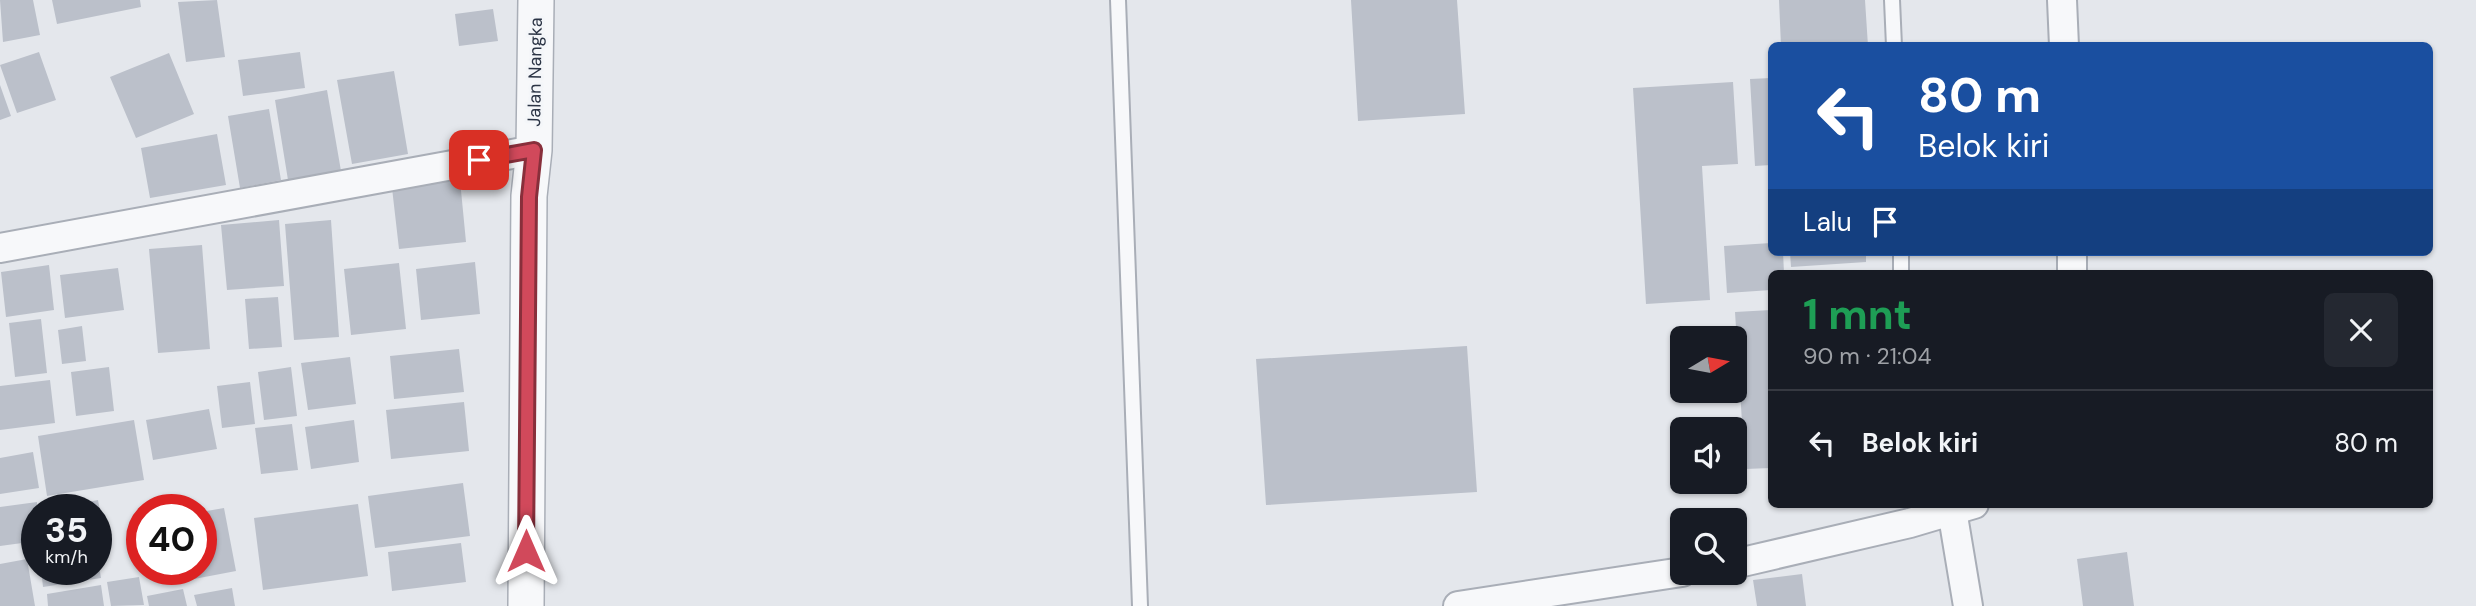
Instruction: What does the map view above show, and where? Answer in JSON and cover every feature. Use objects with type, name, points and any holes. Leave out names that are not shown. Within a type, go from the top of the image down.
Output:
[{"type":"street","name":"Jalan Nangka","points":[[526,606],[529,197],[534,150],[536,0]]},
{"type":"street","points":[[2062,0],[2064,42]]},
{"type":"street","points":[[0,248],[534,150]]},
{"type":"street","points":[[1747,560],[1910,514],[1955,508]]},
{"type":"street","points":[[1963,508],[1968,606]]},
{"type":"street","points":[[1458,606],[1670,574]]},
{"type":"lane","points":[[1118,0],[1140,606]]},
{"type":"lane","points":[[1892,0],[1894,42]]},
{"type":"building","points":[[0,0],[33,0],[40,35],[3,42]]},
{"type":"building","points":[[52,0],[140,0],[141,7],[57,24]]},
{"type":"building","points":[[217,0],[225,57],[186,62],[178,2]]},
{"type":"building","points":[[1351,0],[1457,0],[1465,114],[1358,121]]},
{"type":"building","points":[[1779,0],[1865,0],[1868,42],[1781,42]]},
{"type":"building","points":[[493,9],[498,41],[459,46],[455,14]]},
{"type":"building","points":[[39,52],[56,100],[17,113],[0,65]]},
{"type":"building","points":[[300,52],[305,88],[243,96],[238,60]]},
{"type":"building","points":[[169,53],[194,114],[136,138],[110,77]]},
{"type":"building","points":[[394,71],[408,154],[352,164],[337,80]]},
{"type":"building","points":[[1768,78],[1768,165],[1755,166],[1750,79]]},
{"type":"building","points":[[1733,82],[1738,164],[1702,166],[1710,300],[1646,304],[1633,88]]},
{"type":"building","points":[[0,85],[11,116],[0,120]]},
{"type":"building","points":[[327,90],[341,171],[288,180],[275,100]]},
{"type":"building","points":[[269,109],[281,180],[240,188],[228,116]]},
{"type":"building","points":[[217,134],[226,185],[150,198],[141,148]]},
{"type":"building","points":[[460,180],[466,242],[399,249],[392,188]]},
{"type":"building","points":[[279,220],[284,286],[227,290],[221,225]]},
{"type":"building","points":[[331,220],[339,337],[294,340],[285,224]]},
{"type":"building","points":[[1768,243],[1768,256],[1783,256],[1784,270],[1768,270],[1768,290],[1727,293],[1724,246]]},
{"type":"building","points":[[202,245],[210,349],[158,353],[149,249]]},
{"type":"building","points":[[1790,256],[1866,256],[1866,262],[1791,267]]},
{"type":"building","points":[[475,262],[480,314],[421,320],[416,269]]},
{"type":"building","points":[[399,263],[406,329],[351,335],[344,269]]},
{"type":"building","points":[[49,265],[54,310],[6,317],[1,272]]},
{"type":"building","points":[[118,268],[124,310],[65,318],[60,275]]},
{"type":"building","points":[[278,297],[282,347],[249,349],[245,299]]},
{"type":"building","points":[[1768,310],[1768,468],[1747,469],[1747,417],[1742,417],[1741,403],[1747,403],[1747,326],[1736,326],[1735,312]]},
{"type":"building","points":[[41,319],[47,373],[15,377],[9,323]]},
{"type":"building","points":[[82,326],[86,361],[62,364],[58,330]]},
{"type":"building","points":[[1467,346],[1477,492],[1266,505],[1256,359]]},
{"type":"building","points":[[459,349],[464,392],[394,399],[390,356]]},
{"type":"building","points":[[350,357],[356,404],[308,410],[301,363]]},
{"type":"building","points":[[109,367],[114,411],[76,416],[71,372]]},
{"type":"building","points":[[291,367],[297,416],[264,420],[258,372]]},
{"type":"building","points":[[50,380],[55,423],[0,430],[0,386]]},
{"type":"building","points":[[250,382],[255,424],[222,428],[217,386]]},
{"type":"building","points":[[464,402],[469,451],[391,459],[386,410]]},
{"type":"building","points":[[209,409],[217,449],[153,460],[146,420]]},
{"type":"building","points":[[134,420],[144,480],[47,494],[38,436]]},
{"type":"building","points":[[354,420],[359,462],[311,469],[305,427]]},
{"type":"building","points":[[292,424],[298,470],[261,474],[255,428]]},
{"type":"building","points":[[33,452],[39,488],[0,494],[0,458]]},
{"type":"building","points":[[463,483],[470,536],[375,548],[368,496]]},
{"type":"building","points":[[21,504],[21,543],[0,546],[0,507]]},
{"type":"building","points":[[358,504],[368,576],[263,590],[254,518]]},
{"type":"building","points":[[224,508],[236,571],[217,575],[217,509]]},
{"type":"building","points":[[461,543],[466,582],[392,591],[388,552]]},
{"type":"building","points":[[2127,552],[2134,606],[2083,606],[2077,559]]},
{"type":"building","points":[[21,560],[21,585],[31,585],[35,606],[0,606],[0,564]]},
{"type":"building","points":[[1802,574],[1806,606],[1757,606],[1753,580]]},
{"type":"building","points":[[126,579],[126,585],[140,585],[144,605],[111,606],[108,585],[112,585],[112,581]]},
{"type":"building","points":[[101,585],[104,606],[48,606],[47,594]]},
{"type":"building","points":[[232,588],[235,606],[197,606],[194,595]]},
{"type":"building","points":[[183,589],[187,606],[149,606],[147,596]]},
{"type":"route","points":[[479,160],[534,150],[529,197],[526,551]]}]
